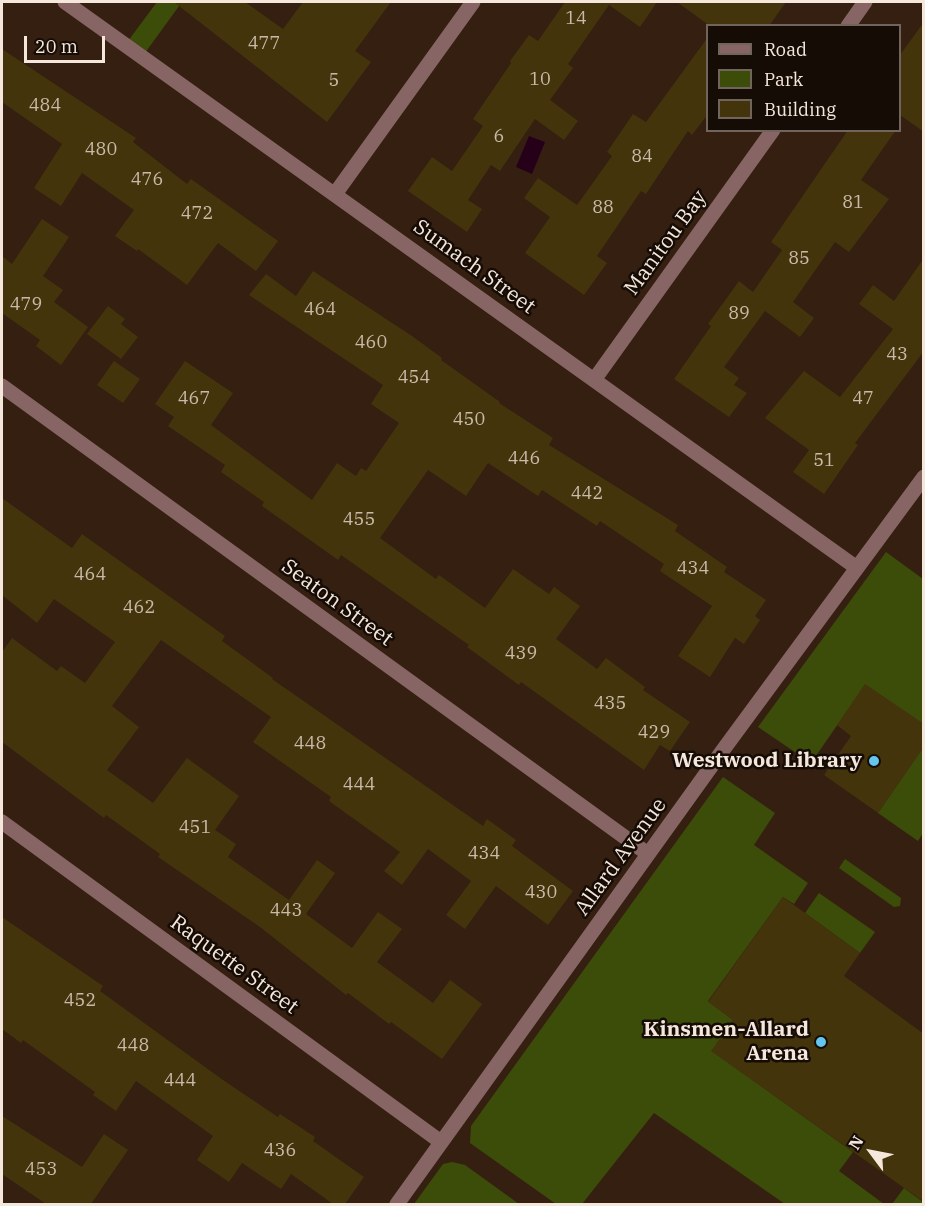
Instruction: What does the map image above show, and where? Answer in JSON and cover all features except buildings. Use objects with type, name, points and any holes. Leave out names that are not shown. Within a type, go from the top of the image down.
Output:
[{"type":"street","name":"Sumach Street","points":[[65,2],[857,568]]},
{"type":"street","points":[[335,194],[473,2]]},
{"type":"street","points":[[849,24],[865,2]]},
{"type":"street","name":"Manitou Bay","points":[[594,380],[772,132]]},
{"type":"street","name":"Seaton Street","points":[[2,386],[648,854]]},
{"type":"street","name":"Allard Avenue","points":[[397,1204],[648,854],[924,477]]},
{"type":"street","name":"Raquette Street","points":[[2,822],[441,1142]]},
{"type":"green space","points":[[157,2],[182,2],[142,57],[125,45]]},
{"type":"green space","points":[[886,552],[923,579],[923,724],[865,685],[811,763],[758,727]]},
{"type":"green space","points":[[923,747],[923,833],[918,841],[878,813]]},
{"type":"green space","points":[[723,777],[775,813],[754,845],[808,883],[794,904],[783,897],[708,1001],[733,1020],[712,1051],[853,1152],[839,1171],[884,1204],[785,1204],[654,1113],[582,1204],[556,1204],[470,1143],[471,1126]]},
{"type":"green space","points":[[845,859],[901,898],[900,906],[894,907],[839,868]]},
{"type":"green space","points":[[819,893],[875,932],[860,953],[805,913]]},
{"type":"green space","points":[[452,1162],[465,1165],[519,1204],[414,1204],[443,1164]]},
{"type":"green space","points":[[904,1188],[923,1202],[923,1204],[892,1204]]},
{"type":"shaded area","points":[[529,136],[545,142],[532,174],[516,167]]},
{"type":"place","name":"Westwood Library","points":[[874,761]]},
{"type":"place","name":"Kinsmen-Allard Arena","points":[[821,1042]]}]
